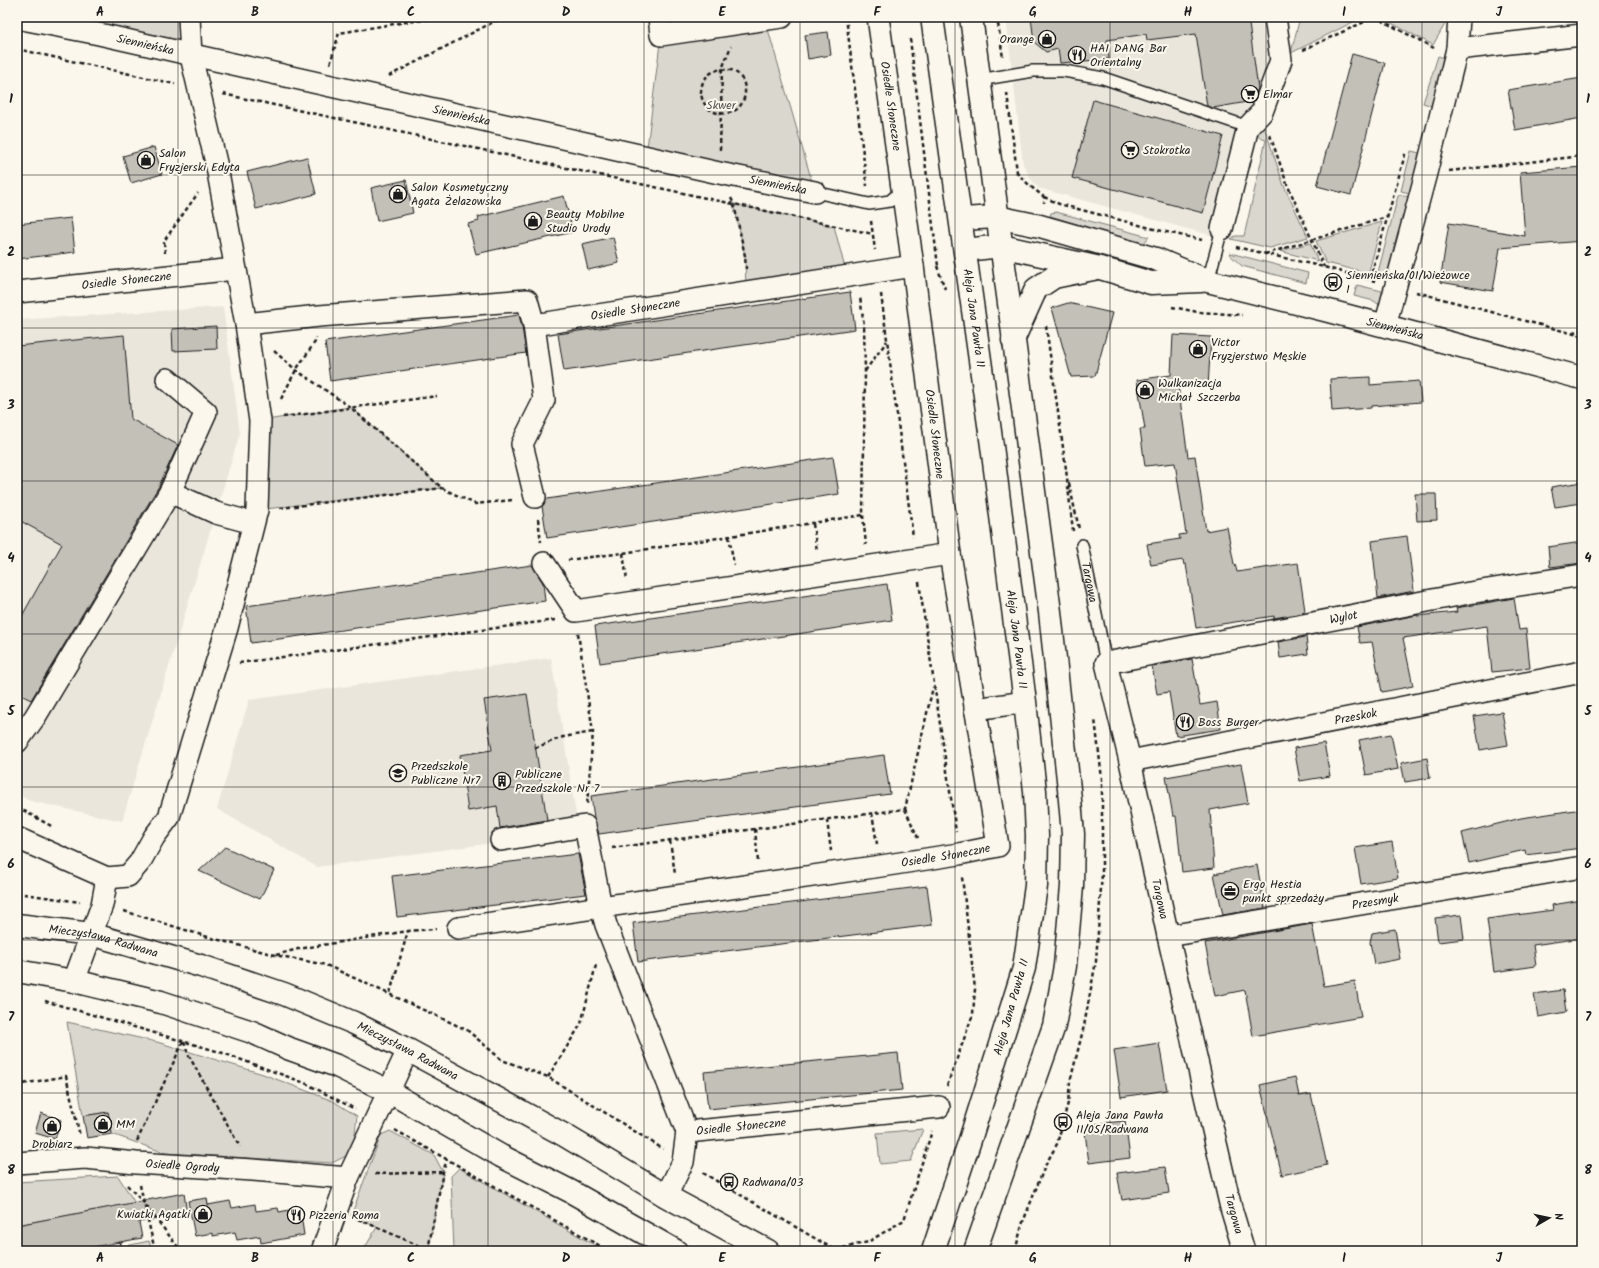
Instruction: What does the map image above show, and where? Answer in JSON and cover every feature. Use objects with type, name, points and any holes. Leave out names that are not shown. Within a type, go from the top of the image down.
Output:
[{"type":"main road","name":"Aleja Jana Pawła II","points":[[932,17],[971,288],[1025,702],[1037,836],[1036,886],[1024,968],[932,1246]]},
{"type":"main road","points":[[971,17],[1060,699],[1072,827],[1072,886],[1065,966],[1054,1026],[976,1251]]},
{"type":"main road","name":"Siennieńska","points":[[961,220],[997,217],[1040,226],[1156,259],[1208,281],[1582,378]]},
{"type":"main road","name":"Siennieńska","points":[[965,250],[1000,246],[1100,268],[1151,283],[1208,281]]},
{"type":"main road","points":[[1013,340],[1036,289],[1054,277],[1100,268]]},
{"type":"main road","name":"Mieczysława Radwana","points":[[17,925],[91,934],[201,966],[284,994],[354,1023],[408,1050],[557,1131],[666,1196],[768,1251]]},
{"type":"main road","points":[[17,970],[161,1002],[252,1032],[290,1049],[337,1066],[388,1091],[501,1156],[570,1191],[676,1251]]},
{"type":"street","points":[[17,838],[107,878],[128,876],[140,862],[154,837],[169,817],[227,628],[255,517],[265,420],[216,167],[191,56],[189,17]]},
{"type":"street","points":[[659,17],[661,35],[740,20],[782,17]]},
{"type":"street","name":"Osiedle Słoneczne","points":[[458,928],[880,866],[959,854],[998,846],[950,554],[903,189],[878,17]]},
{"type":"street","points":[[1220,236],[1248,127],[1262,112],[1281,60],[1275,17]]},
{"type":"street","points":[[1385,326],[1457,50],[1459,17]]},
{"type":"street","name":"Siennieńska","points":[[17,18],[99,34],[191,56],[719,173],[815,192]]},
{"type":"street","points":[[1457,50],[1582,35]]},
{"type":"street","name":"Osiedle Słoneczne","points":[[534,325],[913,266]]},
{"type":"street","name":"Osiedle Słoneczne","points":[[17,292],[235,269]]},
{"type":"street","points":[[246,324],[319,316],[527,300],[534,325],[544,400],[522,444],[535,497]]},
{"type":"street","points":[[17,742],[35,717],[170,492],[206,412],[167,379]]},
{"type":"street","points":[[170,492],[216,513],[255,517]]},
{"type":"street","points":[[544,563],[576,614],[630,603],[950,554]]},
{"type":"street","name":"Wylot","points":[[1106,663],[1469,593],[1582,575]]},
{"type":"street","name":"Targowa","points":[[1106,663],[1130,761],[1168,936],[1231,1208],[1244,1251]]},
{"type":"street","name":"Przeskok","points":[[1130,761],[1582,672]]},
{"type":"street","points":[[975,709],[1025,702]]},
{"type":"street","points":[[501,840],[585,826],[601,907]]},
{"type":"street","name":"Przesmyk","points":[[1168,936],[1582,867]]},
{"type":"street","points":[[74,982],[102,905],[107,878]]},
{"type":"street","name":"Osiedle Słoneczne","points":[[601,907],[687,1132],[939,1107]]},
{"type":"street","points":[[322,1251],[349,1176],[408,1050]]},
{"type":"street","points":[[666,1196],[683,1162],[687,1132]]},
{"type":"street","name":"Osiedle Ogrody","points":[[17,1163],[85,1158],[349,1176]]},
{"type":"lane","points":[[975,48],[981,17]]},
{"type":"lane","points":[[979,80],[1033,71],[1064,71],[1103,78],[1248,127]]},
{"type":"lane","name":"Siennieńska","points":[[815,192],[869,204],[890,201],[903,189]]},
{"type":"lane","points":[[1208,281],[1220,236]]},
{"type":"lane","name":"Targowa","points":[[1082,545],[1106,663]]},
{"type":"path","points":[[406,17],[406,22]]},
{"type":"path","points":[[323,85],[339,33],[406,22],[449,17]]},
{"type":"path","points":[[356,92],[503,17]]},
{"type":"path","points":[[17,893],[102,905],[208,937],[275,955],[326,965],[390,993],[467,1030],[502,1060],[548,1077],[683,1162],[835,1250],[868,1242],[904,1220],[939,1107],[973,1014],[975,989],[959,854],[915,559],[846,17]]},
{"type":"path","points":[[1281,60],[1375,17],[1436,49],[1457,50]]},
{"type":"path","points":[[740,20],[722,69],[719,173],[734,204],[745,256],[746,292]]},
{"type":"path","points":[[909,32],[938,266],[946,293],[971,288]]},
{"type":"path","points":[[17,49],[873,234]]},
{"type":"path","points":[[722,69],[732,71],[740,76],[744,83],[746,92],[744,101],[739,108],[731,113],[721,114],[714,112],[707,107],[702,100],[700,91],[702,82],[708,75],[715,70],[722,69]]},
{"type":"path","points":[[1262,112],[1287,184],[1324,267]]},
{"type":"path","points":[[1426,173],[1582,156]]},
{"type":"path","points":[[167,276],[164,241],[216,167]]},
{"type":"path","points":[[992,174],[1017,172],[1030,186],[1044,197],[1059,204],[1162,231],[1220,236],[1265,254],[1324,267],[1573,332],[1582,336]]},
{"type":"path","points":[[903,189],[955,181]]},
{"type":"path","points":[[1040,226],[1044,197]]},
{"type":"path","points":[[1265,254],[1387,217]]},
{"type":"path","points":[[913,266],[938,266]]},
{"type":"path","points":[[857,274],[864,325],[865,371],[863,515],[868,567]]},
{"type":"path","points":[[1169,306],[1198,312],[1248,315]]},
{"type":"path","points":[[265,420],[315,342],[319,316]]},
{"type":"path","points":[[246,324],[268,346],[296,370],[350,407],[442,488],[475,504],[535,497],[544,563],[622,553],[863,515]]},
{"type":"path","points":[[1573,332],[1582,330]]},
{"type":"path","points":[[865,371],[887,341]]},
{"type":"path","points":[[265,420],[437,396]]},
{"type":"path","points":[[1066,469],[1082,545]]},
{"type":"path","points":[[255,517],[442,488]]},
{"type":"path","points":[[813,524],[820,574]]},
{"type":"path","points":[[729,536],[738,586]]},
{"type":"path","points":[[622,553],[630,603]]},
{"type":"path","points":[[215,667],[576,614],[593,732],[585,826]]},
{"type":"path","points":[[927,858],[905,809],[934,684]]},
{"type":"path","points":[[535,748],[563,737],[593,732]]},
{"type":"path","points":[[590,851],[905,809]]},
{"type":"path","points":[[872,813],[880,866]]},
{"type":"path","points":[[827,820],[833,873]]},
{"type":"path","points":[[755,829],[760,883]]},
{"type":"path","points":[[670,840],[679,896]]},
{"type":"path","points":[[1015,1251],[1023,1222],[1045,1166],[1057,1144],[1068,1103],[1070,1082],[1084,1026],[1096,961],[1102,873]]},
{"type":"path","points":[[275,955],[298,949],[408,931],[458,928]]},
{"type":"path","points":[[390,993],[408,931]]},
{"type":"path","points":[[548,1077],[582,1024],[597,963]]},
{"type":"path","points":[[41,1000],[220,1052],[305,1083],[375,1118],[608,1251]]},
{"type":"path","points":[[155,1251],[144,1203],[132,1162],[184,1042]]},
{"type":"path","points":[[184,1042],[189,1056],[253,1170]]},
{"type":"path","points":[[17,1086],[66,1076],[85,1158]]},
{"type":"path","points":[[337,1210],[429,1251],[443,1172],[447,1159]]},
{"type":"path","points":[[349,1176],[443,1172]]},
{"type":"path","points":[[144,1203],[181,1251]]},
{"type":"path","points":[[120,1242],[121,1251]]},
{"type":"shaded area","points":[[1006,17],[1291,17],[1274,56],[1261,103],[1235,135],[1210,235],[1038,188],[1030,178],[1023,164]]},
{"type":"shaded area","points":[[223,307],[240,433],[122,821],[30,801],[17,794],[17,320]]},
{"type":"shaded area","name":"Przedszkole Publiczne Nr7","points":[[551,658],[578,827],[493,843],[317,867],[217,809],[249,700]]},
{"type":"green space","points":[[17,17],[189,17],[191,56]]},
{"type":"green space","points":[[1300,17],[1363,17],[1291,53]]},
{"type":"green space","points":[[1380,17],[1449,17],[1433,45]]},
{"type":"green space","name":"Skwer","points":[[765,19],[815,192],[646,156],[661,35]]},
{"type":"green space","points":[[1438,56],[1444,58],[1432,106],[1423,103]]},
{"type":"green space","points":[[1263,123],[1284,186],[1308,237],[1270,248],[1231,239],[1235,236],[1244,236],[1266,140],[1260,138],[1256,134]]},
{"type":"green space","points":[[1411,151],[1420,153],[1410,193],[1401,191]]},
{"type":"green space","points":[[1398,196],[1409,197],[1389,278],[1377,276]]},
{"type":"green space","points":[[734,204],[834,226],[847,276],[746,292],[745,256]]},
{"type":"green space","points":[[1056,212],[1149,237],[1143,244],[1050,216],[1051,213]]},
{"type":"green space","points":[[1382,222],[1369,271],[1364,272],[1326,263],[1316,241]]},
{"type":"green space","points":[[1310,243],[1318,261],[1280,251]]},
{"type":"green space","points":[[1230,253],[1308,273],[1306,283],[1242,266],[1229,254]]},
{"type":"green space","points":[[1357,285],[1386,292],[1384,301],[1378,304],[1374,301],[1354,296]]},
{"type":"green space","points":[[350,407],[442,488],[257,510],[260,421]]},
{"type":"green space","points":[[67,1022],[157,1042],[263,1074],[333,1101],[357,1116],[354,1142],[348,1155],[332,1163],[165,1153],[112,1134],[108,1112],[83,1116]]},
{"type":"green space","points":[[923,1129],[911,1161],[880,1164],[877,1133]]},
{"type":"green space","points":[[390,1131],[434,1155],[443,1172],[428,1251],[363,1251],[377,1227],[351,1216],[381,1135]]},
{"type":"green space","points":[[459,1168],[605,1251],[454,1251],[451,1176]]},
{"type":"green space","points":[[118,1176],[135,1203],[17,1225],[17,1182]]},
{"type":"green space","points":[[149,1241],[152,1251],[102,1251]]},
{"type":"building","points":[[1031,17],[1248,17],[1258,88],[1253,101],[1213,108],[1207,106],[1196,34],[1147,40],[1146,34],[1107,40],[1109,59],[1060,63],[1058,49],[1046,52],[1034,42]]},
{"type":"building","points":[[828,32],[831,55],[808,59],[805,35]]},
{"type":"building","points":[[1352,54],[1385,63],[1351,195],[1317,186]]},
{"type":"building","points":[[1582,78],[1582,118],[1515,130],[1508,90]]},
{"type":"building","points":[[1093,100],[1223,136],[1203,213],[1072,178]]},
{"type":"building","points":[[154,147],[162,174],[131,183],[123,156]]},
{"type":"building","points":[[307,157],[316,194],[256,209],[247,172]]},
{"type":"building","points":[[1582,167],[1582,241],[1500,248],[1493,291],[1440,282],[1449,223],[1525,236],[1520,172]]},
{"type":"building","points":[[406,180],[413,213],[377,221],[371,188]]},
{"type":"building","points":[[564,196],[573,232],[476,254],[468,224],[479,221],[478,217]]},
{"type":"building","points":[[71,218],[75,252],[17,259],[17,224]]},
{"type":"building","points":[[613,237],[619,263],[588,270],[582,244]]},
{"type":"building","points":[[850,292],[855,329],[564,371],[558,334]]},
{"type":"building","points":[[1068,303],[1112,313],[1095,376],[1071,377],[1052,308]]},
{"type":"building","points":[[519,315],[526,353],[330,381],[325,342]]},
{"type":"building","points":[[216,326],[217,349],[173,351],[172,329]]},
{"type":"building","points":[[124,335],[131,419],[178,445],[159,486],[31,700],[17,693],[17,625],[62,544],[17,519],[17,432],[21,425],[17,346]]},
{"type":"building","points":[[1173,335],[1211,337],[1208,387],[1178,385],[1188,457],[1195,456],[1206,531],[1227,527],[1237,572],[1298,563],[1305,611],[1302,612],[1303,613],[1196,628],[1186,564],[1184,565],[1183,560],[1151,565],[1147,544],[1180,539],[1179,535],[1186,534],[1175,463],[1145,466],[1140,429],[1145,429],[1137,380],[1171,375]]},
{"type":"building","points":[[1370,377],[1370,385],[1419,381],[1421,402],[1332,411],[1330,379]]},
{"type":"building","points":[[833,457],[839,494],[547,538],[542,506],[547,499]]},
{"type":"building","points":[[1582,482],[1582,503],[1555,507],[1551,487]]},
{"type":"building","points":[[1415,494],[1436,494],[1437,520],[1417,521]]},
{"type":"building","points":[[1407,536],[1414,591],[1378,598],[1372,541]]},
{"type":"building","points":[[1582,542],[1582,563],[1550,567],[1548,547]]},
{"type":"building","points":[[532,565],[543,583],[545,601],[251,643],[246,606]]},
{"type":"building","points":[[887,584],[892,620],[600,663],[595,626]]},
{"type":"building","points":[[1514,598],[1519,630],[1526,629],[1530,668],[1492,672],[1487,626],[1403,638],[1413,686],[1382,692],[1372,642],[1360,643],[1357,627],[1417,615],[1457,612],[1456,608]]},
{"type":"building","points":[[1306,637],[1308,654],[1280,658],[1278,642]]},
{"type":"building","points":[[1192,659],[1200,705],[1217,702],[1221,729],[1176,736],[1169,692],[1157,694],[1152,666]]},
{"type":"building","name":"Publiczne Przedszkole Nr 7","points":[[527,694],[547,820],[500,828],[497,806],[468,811],[460,755],[492,750],[484,700]]},
{"type":"building","points":[[1502,712],[1508,745],[1480,750],[1474,716]]},
{"type":"building","points":[[1391,734],[1398,769],[1366,775],[1359,740]]},
{"type":"building","points":[[1324,743],[1330,776],[1300,781],[1294,748]]},
{"type":"building","points":[[884,755],[890,794],[599,834],[594,818],[591,796]]},
{"type":"building","points":[[1427,758],[1430,778],[1405,782],[1401,763]]},
{"type":"building","points":[[1241,764],[1248,803],[1210,810],[1214,868],[1182,872],[1176,816],[1173,816],[1166,777]]},
{"type":"building","points":[[1582,809],[1582,848],[1526,855],[1525,850],[1469,863],[1462,833],[1521,818]]},
{"type":"building","points":[[1392,842],[1398,878],[1361,884],[1355,848]]},
{"type":"building","points":[[225,847],[274,870],[260,899],[199,871]]},
{"type":"building","points":[[578,854],[586,894],[397,917],[392,876]]},
{"type":"building","points":[[1257,865],[1265,908],[1223,915],[1214,874]]},
{"type":"building","points":[[927,886],[932,925],[638,962],[633,923]]},
{"type":"building","points":[[1582,900],[1582,938],[1533,945],[1536,966],[1494,972],[1487,919],[1553,910],[1552,905]]},
{"type":"building","points":[[1461,915],[1464,939],[1438,942],[1435,918]]},
{"type":"building","points":[[1312,924],[1324,986],[1355,981],[1361,1017],[1253,1036],[1245,990],[1215,996],[1205,943]]},
{"type":"building","points":[[1395,929],[1400,959],[1374,964],[1370,942],[1372,933]]},
{"type":"building","points":[[1563,990],[1566,1012],[1538,1017],[1534,994]]},
{"type":"building","points":[[1159,1043],[1167,1090],[1121,1097],[1114,1050]]},
{"type":"building","points":[[898,1053],[902,1090],[708,1109],[704,1072]]},
{"type":"building","points":[[1295,1077],[1299,1096],[1311,1094],[1327,1165],[1282,1175],[1260,1085]]},
{"type":"building","points":[[108,1112],[112,1134],[87,1138],[83,1116]]},
{"type":"building","points":[[41,1113],[61,1120],[55,1139],[35,1133]]},
{"type":"building","points":[[1125,1121],[1130,1158],[1089,1163],[1084,1125]]},
{"type":"building","points":[[1165,1167],[1169,1193],[1122,1200],[1117,1173]]},
{"type":"building","points":[[184,1193],[187,1214],[139,1222],[142,1238],[71,1251],[17,1251],[17,1225]]},
{"type":"building","points":[[207,1198],[208,1205],[230,1201],[232,1208],[255,1204],[256,1211],[278,1208],[279,1212],[300,1208],[304,1235],[261,1243],[260,1236],[237,1240],[235,1232],[213,1236],[213,1233],[195,1236],[188,1201]]},
{"type":"place","name":"Orange","points":[[1047,39]]},
{"type":"place","name":"HAI DANG Bar Orientalny","points":[[1077,55]]},
{"type":"place","name":"Elmar","points":[[1250,94]]},
{"type":"place","name":"Stokrotka","points":[[1130,150]]},
{"type":"place","name":"Salon Fryzjerski Edyta","points":[[146,160]]},
{"type":"place","name":"Salon Kosmetyczny Agata Żelazowska","points":[[398,194]]},
{"type":"place","name":"Beauty Mobilne Studio Urody","points":[[533,221]]},
{"type":"place","name":"Siennieńska/01/Wieżowce 1","points":[[1333,282]]},
{"type":"place","name":"Victor Fryzjerstwo Męskie","points":[[1198,349]]},
{"type":"place","name":"Wulkanizacja Michał Szczerba","points":[[1145,390]]},
{"type":"place","name":"Boss Burger","points":[[1185,722]]},
{"type":"place","name":"Przedszkole Publiczne Nr7","points":[[398,773]]},
{"type":"place","name":"Publiczne Przedszkole Nr 7","points":[[502,781]]},
{"type":"place","name":"Ergo Hestia punkt sprzedaży","points":[[1230,891]]},
{"type":"place","name":"Aleja Jana Pawła II/05/Radwana","points":[[1063,1122]]},
{"type":"place","name":"MM","points":[[103,1124]]},
{"type":"place","name":"Drobiarz","points":[[52,1126]]},
{"type":"place","name":"Radwana/03","points":[[729,1182]]},
{"type":"place","name":"Kwiatki Agatki","points":[[203,1214]]},
{"type":"place","name":"Pizzeria Roma","points":[[296,1215]]}]
